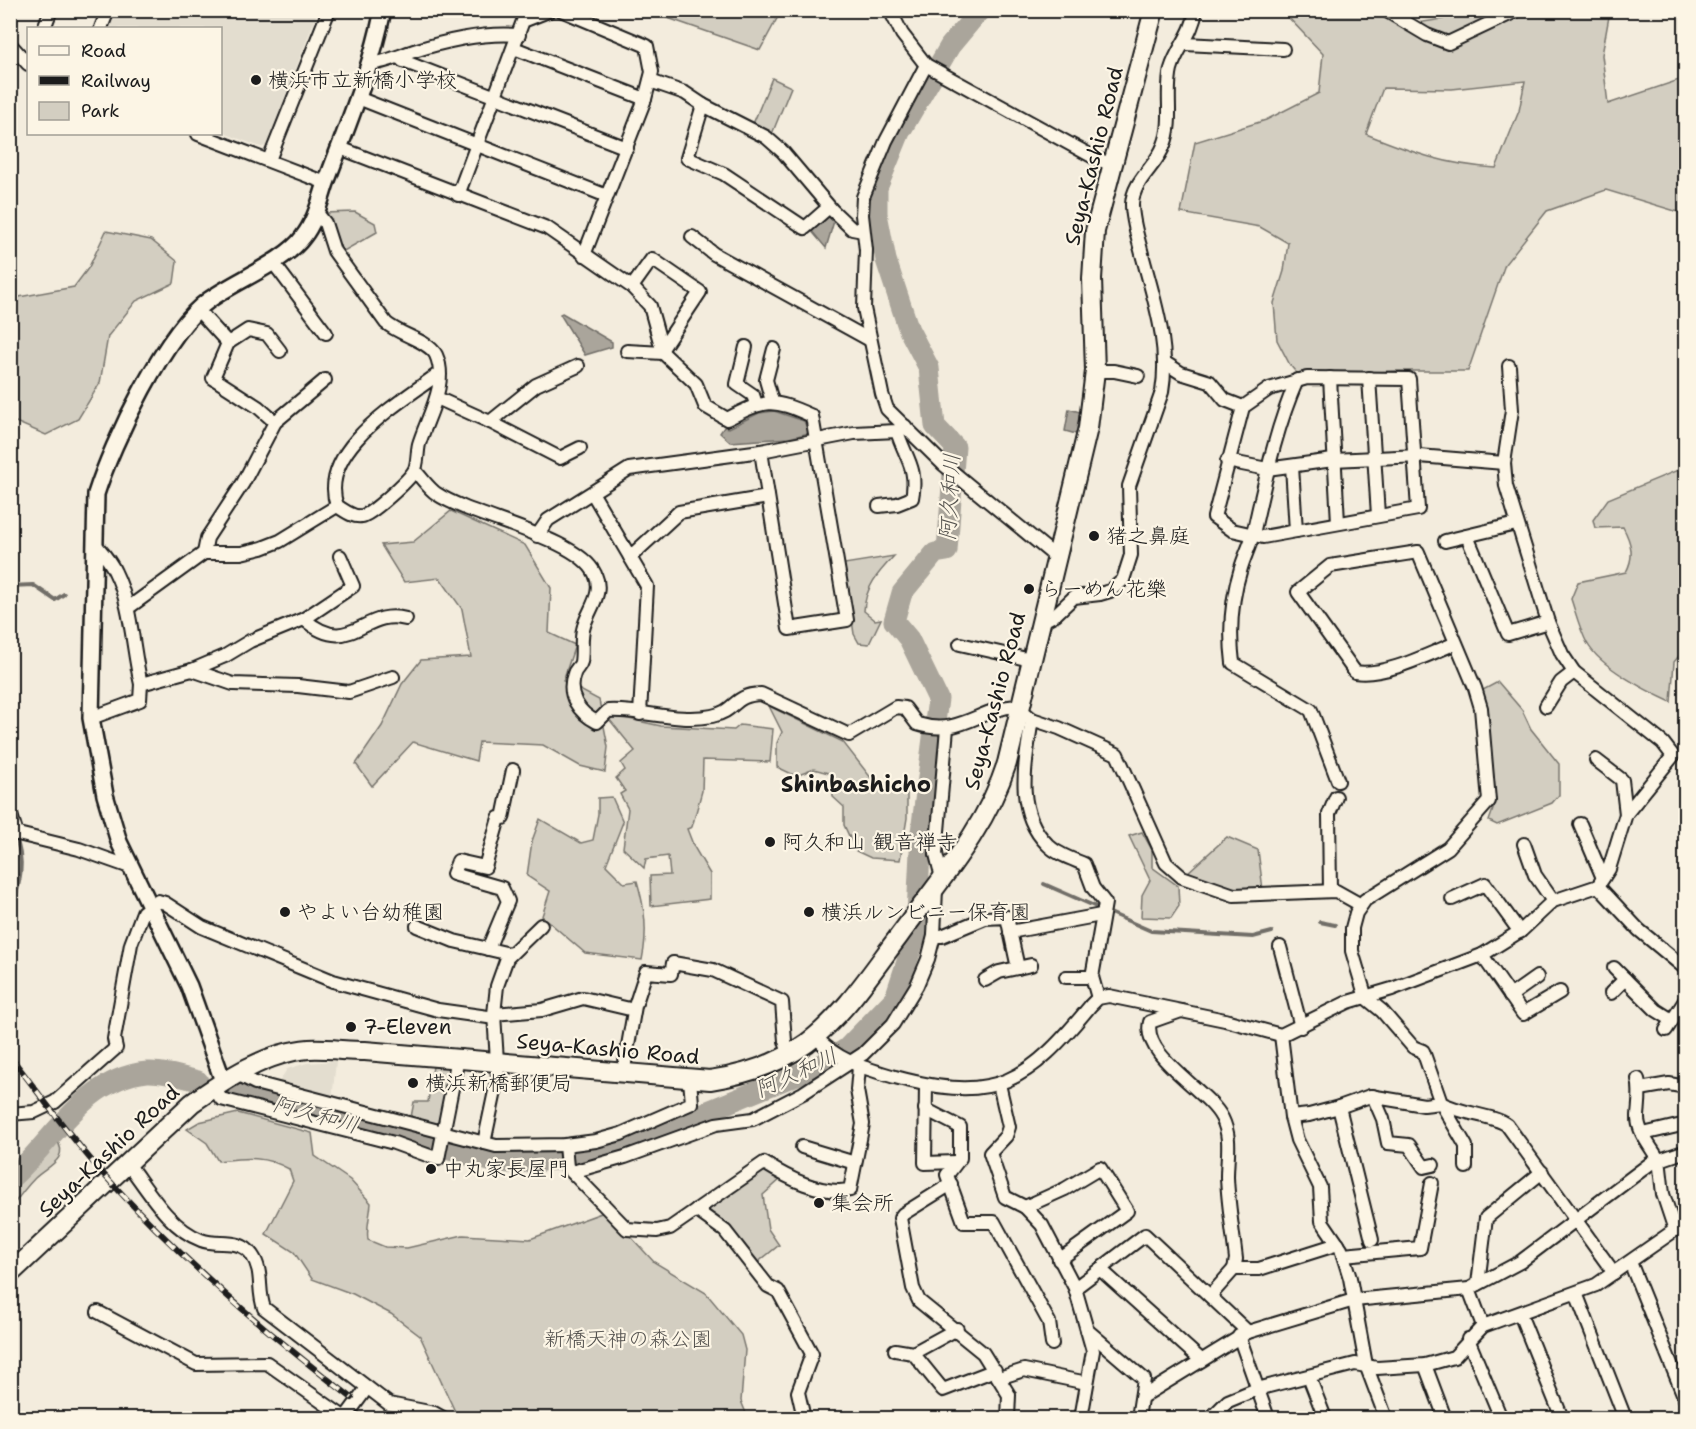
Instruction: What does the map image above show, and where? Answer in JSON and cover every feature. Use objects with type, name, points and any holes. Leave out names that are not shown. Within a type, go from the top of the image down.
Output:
[{"type":"main road","name":"Seya-Kashio Road","points":[[10,1274],[192,1103],[224,1081],[263,1062],[308,1049],[458,1058],[690,1080],[733,1076],[820,1042],[981,823],[999,788],[1026,714],[1031,660],[1088,428],[1095,371],[1092,255],[1095,231],[1154,10]]},
{"type":"street","points":[[44,27],[51,10]]},
{"type":"street","points":[[100,27],[108,10]]},
{"type":"street","points":[[269,160],[329,10]]},
{"type":"street","points":[[383,10],[358,98],[316,213],[304,237],[272,261],[197,309],[170,341],[104,469],[96,494],[91,718],[112,822],[148,907],[189,986],[224,1081],[221,1099],[394,1143],[438,1159],[458,1058]]},
{"type":"street","points":[[458,195],[523,21],[551,10]]},
{"type":"street","points":[[561,10],[647,46],[652,72],[627,148],[584,255]]},
{"type":"street","points":[[890,10],[902,34],[929,66],[1099,160],[1112,164]]},
{"type":"street","points":[[1041,622],[1056,614],[1074,597],[1110,591],[1123,580],[1131,555],[1129,486],[1162,392],[1164,362],[1162,327],[1132,207],[1133,194],[1166,143],[1170,128],[1168,105],[1172,67],[1185,44],[1196,10]]},
{"type":"street","points":[[1385,10],[1427,35],[1448,43],[1518,10]]},
{"type":"street","points":[[369,64],[383,63],[486,33],[519,34]]},
{"type":"street","points":[[10,44],[27,63]]},
{"type":"street","points":[[1185,44],[1283,49]]},
{"type":"street","points":[[514,48],[645,99]]},
{"type":"street","points":[[399,57],[403,61],[627,148]]},
{"type":"street","points":[[929,66],[871,174],[863,197],[863,231],[866,250],[864,308],[887,409],[901,429],[1056,557]]},
{"type":"street","points":[[650,81],[686,93],[703,105],[766,137],[783,152],[829,207],[852,229],[863,231]]},
{"type":"street","points":[[358,98],[607,196]]},
{"type":"street","points":[[703,105],[686,153],[687,158],[724,174],[805,228],[829,207]]},
{"type":"street","points":[[201,135],[326,183]]},
{"type":"street","points":[[340,148],[547,228],[632,287],[650,306],[662,351],[696,384],[705,406],[727,419],[756,404],[772,401],[812,416],[847,620],[789,629],[761,452]]},
{"type":"street","points":[[316,213],[325,223],[334,251],[386,323],[396,332],[428,346],[435,354],[438,374],[437,398],[420,441],[415,471],[372,512],[362,517],[351,515],[337,506],[333,495],[333,476],[352,444],[438,374]]},
{"type":"street","points":[[692,237],[714,254],[870,340]]},
{"type":"street","points":[[632,287],[652,259],[700,292],[662,351]]},
{"type":"street","points":[[272,261],[326,333]]},
{"type":"street","points":[[197,309],[228,343]]},
{"type":"street","points":[[275,422],[258,407],[213,378],[228,343],[248,330],[267,334],[279,351]]},
{"type":"street","points":[[746,347],[737,384],[753,395],[756,404]]},
{"type":"street","points":[[772,401],[766,380],[774,349]]},
{"type":"street","points":[[627,351],[662,351]]},
{"type":"street","points":[[1164,362],[1181,373],[1210,382],[1225,400],[1243,407]]},
{"type":"street","points":[[490,423],[537,385],[578,366]]},
{"type":"street","points":[[1509,366],[1512,410],[1504,463],[1506,486],[1548,622],[1574,672],[1663,743],[1673,756],[1626,814]]},
{"type":"street","points":[[1095,371],[1114,371],[1138,376]]},
{"type":"street","points":[[1330,378],[1338,522]]},
{"type":"street","points":[[1369,378],[1378,515]]},
{"type":"street","points":[[1409,379],[1418,509],[1296,531],[1253,536],[1232,530],[1214,517],[1243,407],[1269,389],[1297,380],[1409,379]]},
{"type":"street","points":[[204,553],[207,538],[243,483],[275,422],[325,380]]},
{"type":"street","points":[[1297,380],[1267,469],[1253,536],[1241,567],[1230,626],[1233,663],[1311,710],[1338,781]]},
{"type":"street","points":[[437,398],[560,458],[579,448]]},
{"type":"street","points":[[537,536],[548,520],[593,494],[629,469],[761,452],[854,433],[901,429]]},
{"type":"street","points":[[879,506],[897,504],[912,498],[915,482],[901,429]]},
{"type":"street","points":[[1227,461],[1267,469],[1333,460],[1373,458],[1413,457],[1504,463]]},
{"type":"street","points":[[1292,466],[1296,531]]},
{"type":"street","points":[[415,471],[436,494],[572,551],[594,572],[599,584],[596,600],[583,627],[580,665],[574,673],[571,693],[577,707],[587,717],[597,722],[608,711],[670,717],[712,716],[726,711],[746,695],[761,694],[849,735],[896,707],[905,708],[917,724],[946,728],[967,724],[999,707],[1016,706],[1026,714],[1117,754],[1166,863],[1182,877],[1234,895],[1330,891],[1344,893],[1361,905]]},
{"type":"street","points":[[593,494],[647,586],[640,714]]},
{"type":"street","points":[[630,557],[679,512],[768,496]]},
{"type":"street","points":[[128,608],[204,553],[241,553],[262,548],[280,541],[337,506]]},
{"type":"street","points":[[1445,541],[1516,524]]},
{"type":"street","points":[[1467,536],[1508,634],[1548,622]]},
{"type":"street","points":[[91,718],[140,700],[141,684],[128,608],[115,571],[96,545]]},
{"type":"street","points":[[1456,643],[1406,663],[1362,673],[1354,672],[1298,592],[1330,566],[1418,552],[1456,643],[1481,708],[1489,801],[1448,848],[1377,891],[1361,905],[1352,928],[1352,951],[1366,998],[1382,1011],[1413,1047],[1423,1051],[1441,1103],[1466,1146],[1466,1167]]},
{"type":"street","points":[[141,684],[192,670],[304,618],[353,586],[340,556]]},
{"type":"street","points":[[304,618],[316,629],[331,636],[359,630],[387,616],[406,619]]},
{"type":"street","points":[[960,644],[1031,660]]},
{"type":"street","points":[[192,670],[233,684],[298,686],[350,693],[393,677]]},
{"type":"street","points":[[1546,706],[1561,682],[1574,672]]},
{"type":"street","points":[[1026,714],[1023,783],[1028,809],[1047,845],[1084,864],[1103,909],[1092,977],[1098,998]]},
{"type":"street","points":[[569,1170],[625,1157],[716,1124],[753,1119],[803,1093],[851,1063],[893,1024],[917,986],[934,936],[936,854],[946,728]]},
{"type":"street","points":[[820,1042],[851,1063],[926,1085],[956,1090],[999,1084],[1037,1064],[1098,998],[1109,996],[1281,1035],[1348,1002],[1366,998],[1482,955],[1520,932],[1553,901],[1600,882],[1618,844],[1626,814],[1622,780],[1596,760]]},
{"type":"street","points":[[488,949],[508,901],[507,894],[502,888],[453,874],[458,861],[485,867],[499,818],[503,818],[513,771]]},
{"type":"street","points":[[1330,891],[1329,814],[1336,797]]},
{"type":"street","points":[[10,812],[14,833],[79,849],[130,867]]},
{"type":"street","points":[[1580,824],[1600,882],[1639,930],[1686,969]]},
{"type":"street","points":[[1524,844],[1535,875],[1553,901]]},
{"type":"street","points":[[1452,899],[1485,884],[1520,932]]},
{"type":"street","points":[[10,1114],[34,1112],[55,1102],[116,1048],[114,1039],[131,944],[143,912],[158,901],[165,903],[202,927],[333,981],[438,1010],[494,1016],[542,1010],[573,999],[634,1010]]},
{"type":"street","points":[[1010,932],[1103,909]]},
{"type":"street","points":[[934,936],[942,936],[985,918],[1007,917],[1018,968]]},
{"type":"street","points":[[484,1143],[498,1077],[494,1016],[497,986],[510,954],[541,925]]},
{"type":"street","points":[[417,926],[454,941],[510,954]]},
{"type":"street","points":[[1280,947],[1301,1027]]},
{"type":"street","points":[[1482,955],[1523,1014],[1560,992]]},
{"type":"street","points":[[623,1074],[634,1010],[646,972],[671,974],[673,963],[713,970],[782,1002],[785,1041],[789,1054]]},
{"type":"street","points":[[985,980],[999,972],[1031,965]]},
{"type":"street","points":[[1614,968],[1669,1025],[1686,999]]},
{"type":"street","points":[[1066,977],[1092,977]]},
{"type":"street","points":[[1510,996],[1537,977]]},
{"type":"street","points":[[1611,993],[1624,979]]},
{"type":"street","points":[[1182,1011],[1150,1022],[1149,1027],[1155,1044],[1165,1060],[1211,1103],[1221,1116],[1227,1130],[1229,1144],[1227,1177],[1236,1259],[1234,1269],[1210,1296]]},
{"type":"street","points":[[1281,1035],[1290,1117],[1305,1160],[1320,1187],[1322,1221],[1340,1250],[1354,1300],[1366,1365],[1386,1419]]},
{"type":"street","points":[[565,1147],[569,1170],[627,1229],[657,1231],[670,1228],[764,1163],[794,1181],[841,1191],[850,1190],[863,1124],[851,1063]]},
{"type":"street","points":[[224,1081],[255,1083],[444,1137],[496,1146],[565,1147],[621,1134],[692,1103],[690,1080]]},
{"type":"street","points":[[999,1084],[1009,1127],[1006,1136],[990,1153],[1005,1197],[1025,1207],[1041,1226],[1074,1288],[1093,1351],[1081,1419]]},
{"type":"street","points":[[1211,1419],[1228,1401],[1257,1389],[1355,1364],[1377,1368],[1425,1365],[1454,1357],[1468,1339],[1483,1326],[1596,1285],[1614,1273],[1675,1230],[1663,1194],[1658,1159],[1643,1134],[1638,1117],[1639,1084],[1669,1084],[1686,1087]]},
{"type":"street","points":[[926,1085],[925,1163],[956,1162]]},
{"type":"street","points":[[1373,1096],[1383,1119],[1388,1143],[1409,1145],[1424,1167],[1433,1164]]},
{"type":"street","points":[[1290,1117],[1309,1115],[1373,1096],[1424,1105],[1441,1103],[1455,1111],[1502,1121],[1542,1172],[1614,1273]]},
{"type":"street","points":[[1339,1107],[1372,1240]]},
{"type":"street","points":[[925,1109],[960,1127],[960,1158],[947,1175],[964,1222],[994,1222],[1049,1322],[1052,1344]]},
{"type":"street","points":[[1643,1134],[1686,1124]]},
{"type":"street","points":[[802,1147],[855,1162]]},
{"type":"street","points":[[1142,1397],[1244,1334],[1354,1300],[1473,1287],[1520,1262],[1658,1159],[1686,1151]]},
{"type":"street","points":[[128,1164],[175,1224],[192,1237],[205,1242],[239,1245],[251,1253],[261,1276],[260,1297],[264,1308],[389,1404],[434,1413],[443,1419]]},
{"type":"street","points":[[1025,1207],[1065,1190],[1100,1168],[1127,1210],[1059,1260]]},
{"type":"street","points":[[1483,1326],[1473,1287],[1486,1218],[1542,1172]]},
{"type":"street","points":[[1234,1269],[1259,1269],[1340,1250],[1420,1248],[1432,1183]]},
{"type":"street","points":[[951,1184],[900,1218],[913,1288],[919,1301],[957,1329],[983,1353],[1009,1395],[1008,1419]]},
{"type":"street","points":[[696,1210],[725,1231],[768,1286],[778,1292],[812,1354],[798,1392],[804,1419]]},
{"type":"street","points":[[1074,1288],[1145,1235],[1210,1296],[1244,1334],[1257,1389],[1268,1419]]},
{"type":"street","points":[[1629,1262],[1686,1401]]},
{"type":"street","points":[[1100,1269],[1201,1360]]},
{"type":"street","points":[[1576,1293],[1625,1419]]},
{"type":"street","points":[[98,1312],[196,1364],[267,1363],[345,1418],[367,1388]]},
{"type":"street","points":[[1520,1314],[1562,1419]]},
{"type":"street","points":[[896,1350],[913,1353],[957,1329]]},
{"type":"street","points":[[1086,1330],[1144,1379],[1138,1419]]},
{"type":"street","points":[[1468,1339],[1501,1419]]},
{"type":"street","points":[[913,1353],[943,1390],[997,1374],[1024,1370],[1088,1383]]},
{"type":"street","points":[[1425,1365],[1445,1419]]},
{"type":"street","points":[[1309,1377],[1325,1419]]},
{"type":"shaded area","name":"横浜市立新橋小学校","points":[[114,10],[318,11],[266,146],[261,147],[222,132],[222,27],[107,27]]},
{"type":"shaded area","points":[[825,215],[831,215],[834,221],[826,248],[810,229]]},
{"type":"shaded area","points":[[562,313],[612,342],[612,347],[585,355],[560,314]]},
{"type":"shaded area","points":[[1069,409],[1080,412],[1076,434],[1065,431]]},
{"type":"shaded area","points":[[774,411],[804,421],[809,433],[789,438],[730,442],[720,433],[724,427],[729,428],[759,413]]},
{"type":"shaded area","points":[[336,1061],[332,1100],[278,1084],[287,1069],[307,1063]]},
{"type":"green space","points":[[655,11],[781,11],[760,50],[662,16]]},
{"type":"green space","points":[[1259,11],[1405,11],[1417,23],[1443,19],[1457,11],[1610,11],[1602,55],[1608,104],[1685,78],[1685,214],[1606,190],[1547,211],[1505,264],[1468,371],[1396,371],[1299,376],[1290,365],[1277,340],[1274,303],[1284,271],[1288,243],[1260,227],[1181,213],[1195,142],[1266,120],[1319,93],[1323,54],[1287,16]],"holes":[[[1525,81],[1519,111],[1496,168],[1461,164],[1430,157],[1366,134],[1383,88],[1452,89]]]},
{"type":"green space","points":[[772,78],[791,87],[772,134],[753,124]]},
{"type":"green space","points":[[355,212],[375,223],[377,232],[342,252],[324,213]]},
{"type":"green space","points":[[106,231],[151,240],[177,261],[174,283],[136,301],[108,336],[100,383],[78,419],[46,435],[11,420],[11,294],[19,297],[74,287],[89,267]]},
{"type":"green space","points":[[1685,467],[1686,598],[1680,603],[1683,651],[1674,662],[1671,702],[1625,677],[1593,652],[1582,633],[1571,599],[1578,582],[1626,572],[1629,566],[1631,549],[1623,527],[1595,528],[1593,520],[1608,499]]},
{"type":"green space","points":[[451,511],[525,545],[551,588],[549,633],[575,645],[563,681],[599,700],[608,747],[605,772],[580,766],[543,745],[479,742],[476,761],[413,742],[372,786],[356,764],[382,726],[402,684],[421,660],[471,657],[462,609],[440,578],[404,582],[381,545],[413,542]]},
{"type":"green space","points":[[894,556],[873,581],[865,602],[864,611],[875,620],[881,619],[869,644],[859,643],[854,634],[844,564]]},
{"type":"green space","points":[[1498,682],[1522,710],[1531,729],[1559,764],[1559,795],[1552,803],[1497,825],[1489,821],[1496,801],[1487,709],[1481,691]]},
{"type":"green space","points":[[769,706],[843,742],[871,778],[907,793],[907,818],[900,860],[871,858],[856,851],[844,825],[844,807],[833,797],[832,774],[814,769],[796,776],[777,767],[777,743],[782,732]]},
{"type":"green space","points":[[615,716],[661,726],[734,730],[740,725],[773,729],[770,762],[703,760],[702,791],[692,827],[687,829],[694,847],[710,874],[710,899],[651,906],[650,876],[670,875],[668,856],[646,859],[644,868],[623,848],[628,809],[620,794],[625,791],[616,778],[625,770],[621,763],[635,751],[609,719]]},
{"type":"green space","points":[[612,797],[623,822],[606,865],[624,883],[637,881],[645,920],[642,960],[585,953],[542,916],[550,891],[527,876],[532,841],[540,819],[581,843],[593,840],[598,814],[598,798]]},
{"type":"green space","points":[[1142,832],[1152,850],[1152,867],[1178,886],[1179,906],[1171,918],[1141,917],[1142,895],[1150,880],[1129,836]]},
{"type":"green space","points":[[1227,837],[1258,850],[1263,890],[1233,891],[1187,873]]},
{"type":"green space","points":[[433,1066],[453,1068],[441,1128],[410,1122],[414,1102],[428,1102]]},
{"type":"green space","name":"新橋天神の森公園","points":[[238,1113],[312,1133],[315,1156],[350,1180],[371,1203],[368,1240],[385,1247],[407,1248],[463,1235],[530,1239],[607,1211],[654,1262],[706,1293],[741,1335],[745,1350],[741,1401],[748,1418],[458,1418],[420,1336],[391,1314],[353,1294],[312,1279],[294,1252],[266,1234],[293,1181],[289,1169],[263,1160],[218,1161],[207,1143],[187,1129],[199,1122]]},
{"type":"green space","points":[[56,1139],[61,1152],[59,1157],[32,1181],[11,1208],[11,1189]]},
{"type":"green space","points":[[764,1167],[782,1178],[763,1195],[768,1229],[779,1245],[757,1263],[708,1213],[709,1205]]},
{"type":"waterway","name":"阿久和川","points":[[235,1091],[489,1161],[511,1163],[575,1159],[637,1140],[821,1065],[847,1048],[895,998],[916,934],[921,832],[938,699],[909,639],[894,621],[902,593],[935,553],[947,551],[955,447],[935,426],[929,368],[909,330],[886,260],[877,214],[877,188],[900,132],[950,46],[980,10]]},
{"type":"waterway","points":[[10,586],[33,585],[55,600],[64,594]]},
{"type":"waterway","points":[[10,916],[21,866],[19,846],[15,836]]},
{"type":"waterway","points":[[1044,884],[1151,931],[1253,937],[1272,932]]},
{"type":"waterway","points":[[1320,922],[1335,925]]},
{"type":"waterway","name":"阿久和川","points":[[10,1179],[71,1114],[105,1086],[125,1077],[147,1072],[166,1073],[198,1081]]},
{"type":"railway","points":[[10,1056],[69,1134],[135,1208],[225,1294],[352,1398]]},
{"type":"place","name":"横浜市立新橋小学校","points":[[256,80]]},
{"type":"place","name":"猪之鼻庭","points":[[1094,536]]},
{"type":"place","name":"らーめん花樂","points":[[1029,589]]},
{"type":"place","name":"阿久和山 観音禅寺","points":[[770,842]]},
{"type":"place","name":"やよい台幼稚園","points":[[285,912]]},
{"type":"place","name":"横浜ルンビニー保育園","points":[[809,912]]},
{"type":"place","name":"7-Eleven","points":[[351,1027]]},
{"type":"place","name":"横浜新橋郵便局","points":[[413,1083]]},
{"type":"place","name":"中丸家長屋門","points":[[431,1169]]},
{"type":"place","name":"集会所","points":[[819,1203]]},
{"type":"district","name":"Shinbashicho","points":[[856,784]]}]
